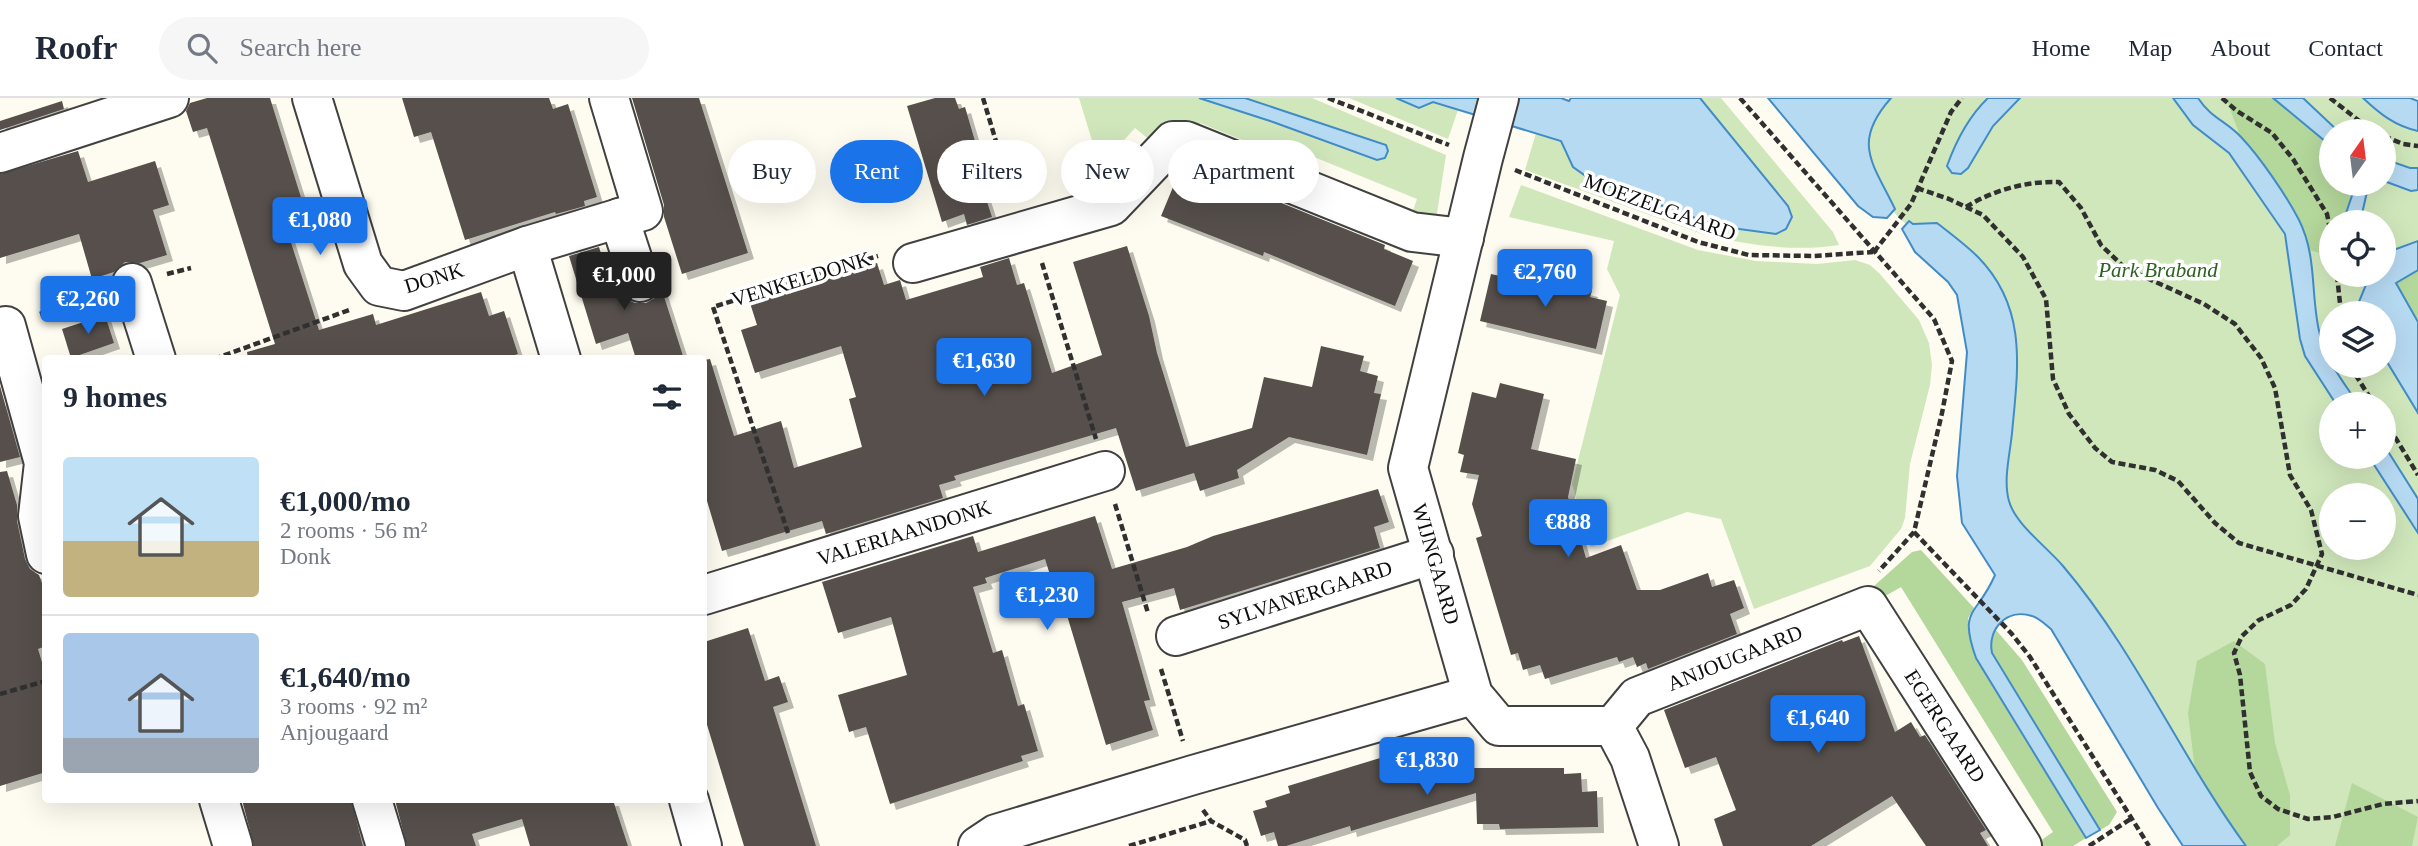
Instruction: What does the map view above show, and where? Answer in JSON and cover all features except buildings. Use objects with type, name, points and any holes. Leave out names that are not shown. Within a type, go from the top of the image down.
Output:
[{"type":"street","points":[[0,152],[169,98]]},
{"type":"street","name":"DONK","points":[[312,98],[363,264],[379,286],[404,291],[527,246]]},
{"type":"street","points":[[560,355],[527,246],[643,211],[609,98]]},
{"type":"street","name":"WIJNGAARD","points":[[1499,98],[1408,468],[1473,695],[1499,726],[1613,726]]},
{"type":"street","points":[[913,263],[1111,206],[1172,141],[1186,141],[1412,232],[1464,238]]},
{"type":"street","points":[[619,218],[640,282]]},
{"type":"street","points":[[132,282],[155,355]]},
{"type":"street","points":[[3,327],[42,456]]},
{"type":"street","name":"VALERIAANDONK","points":[[707,594],[1105,471]]},
{"type":"street","points":[[42,481],[38,516],[42,535]]},
{"type":"street","name":"SYLVANERGAARD","points":[[1176,636],[1433,554]]},
{"type":"street","name":"ANJOUGAARD","points":[[1613,726],[1637,697],[1867,606]]},
{"type":"street","name":"EGERGAARD","points":[[1867,606],[2022,846]]},
{"type":"street","points":[[978,846],[996,834],[1473,695]]},
{"type":"street","points":[[1613,726],[1630,758],[1659,846]]},
{"type":"street","points":[[220,803],[233,846]]},
{"type":"street","points":[[373,803],[386,846]]},
{"type":"street","points":[[690,803],[702,846]]},
{"type":"path","name":"MOEZELGAARD","points":[[1328,98],[1698,242],[1749,255],[1813,256],[1874,252]]},
{"type":"path","points":[[1740,98],[1934,319],[1952,361],[1914,532],[1861,592],[1867,606]]},
{"type":"path","points":[[1874,252],[1911,204],[1951,113],[1962,98]]},
{"type":"path","points":[[2222,98],[2272,133],[2324,210]]},
{"type":"path","points":[[2330,98],[2357,119]]},
{"type":"path","points":[[2396,142],[2418,146]]},
{"type":"path","points":[[1966,207],[1982,196],[2037,181],[2059,182],[2081,208],[2101,246],[2125,268],[2204,304],[2235,324],[2261,358],[2275,388],[2290,475],[2311,510],[2322,554],[2306,589],[2291,605],[2259,620],[2242,636],[2234,653],[2240,675],[2250,772],[2260,796],[2278,809],[2308,819],[2333,817],[2383,804],[2418,801]]},
{"type":"path","points":[[1917,188],[1983,215],[2023,257],[2046,299],[2053,379],[2069,414],[2095,448],[2112,462],[2155,470],[2178,481],[2215,523],[2239,543],[2418,595]]},
{"type":"path","name":"VENKELDONK","points":[[799,566],[713,307],[882,255],[913,263]]},
{"type":"path","points":[[225,355],[362,305],[379,286]]},
{"type":"path","points":[[2396,439],[2418,475]]},
{"type":"path","points":[[1914,532],[2011,633],[2030,657],[2149,846]]},
{"type":"path","points":[[0,694],[42,682]]},
{"type":"path","points":[[2089,846],[2132,818]]},
{"type":"path","points":[[1129,846],[1211,821]]},
{"type":"green space","points":[[1079,98],[1199,98],[1377,160],[1385,158],[1385,145],[1245,98],[1312,98],[1446,155],[1435,226],[1410,219],[1417,199],[1319,159],[1319,140],[1242,140],[1200,123],[1196,132],[1154,142],[1135,128],[1124,140],[1092,140]]},
{"type":"green space","points":[[1349,98],[1396,98],[1419,108],[1433,102],[1458,110],[1448,139]]},
{"type":"green space","points":[[1700,98],[1721,98],[1833,232],[1839,245],[1805,248],[1770,246],[1702,234],[1525,170],[1536,133],[1562,141],[1565,153],[1788,206]]},
{"type":"green space","name":"Park Braband","points":[[1873,98],[2388,98],[2418,116],[2418,846],[2231,846],[2006,511],[1995,323],[1927,242],[1899,218],[1842,150]]},
{"type":"green space","points":[[2226,98],[2273,98],[2319,136],[2319,196],[2352,196],[2347,210],[2319,210],[2319,253],[2309,250],[2263,165],[2240,136]]},
{"type":"green space","points":[[1521,185],[1698,250],[1756,261],[1817,264],[1855,260],[1870,265],[1880,274],[1919,320],[1929,343],[1932,365],[1930,385],[1910,464],[1905,518],[1901,529],[1870,566],[1754,609],[1721,519],[1687,512],[1591,547],[1572,484],[1620,295],[1607,269],[1614,241],[1509,217]]},
{"type":"green space","points":[[2418,270],[2418,322],[2396,283]]},
{"type":"green space","points":[[1921,550],[1974,608],[1968,618],[1976,658],[2086,838],[2073,846],[2033,846],[2053,832],[1901,587],[1880,599],[1874,586],[1912,552]]},
{"type":"green space","points":[[1995,629],[2022,660],[2117,812],[2109,825],[2100,830],[1992,653],[1990,644]]},
{"type":"green space","points":[[2234,641],[2265,664],[2275,743],[2290,795],[2290,835],[2277,846],[2246,846],[2195,770],[2188,713],[2197,661]]},
{"type":"green space","points":[[2352,783],[2418,817],[2412,846],[2335,846]]},
{"type":"water","points":[[1199,98],[1245,98],[1386,145],[1388,151],[1385,158],[1377,160]]},
{"type":"water","points":[[1396,98],[1561,98],[1569,101],[1571,98],[1700,98],[1788,206],[1792,217],[1786,229],[1776,234],[1717,226],[1590,179],[1573,167],[1561,141],[1433,102],[1419,108]]},
{"type":"water","points":[[1768,98],[1891,98],[1879,114],[1869,141],[1874,166],[1895,209],[1887,218],[1873,217],[1858,206]]},
{"type":"water","points":[[1988,98],[2020,98],[1993,126],[1968,168],[1961,174],[1952,173],[1947,166],[1959,139],[1974,113]]},
{"type":"water","points":[[2173,98],[2198,98],[2235,132],[2264,165],[2299,220],[2311,263],[2319,330],[2319,378],[2305,356],[2300,339],[2285,234],[2229,153],[2193,125]]},
{"type":"water","points":[[2273,98],[2303,98],[2325,119],[2319,119],[2319,136]]},
{"type":"water","points":[[2363,98],[2410,98],[2418,101],[2418,131],[2396,123],[2396,119],[2388,119]]},
{"type":"water","points":[[2396,163],[2418,168],[2418,190],[2411,191],[2396,185]]},
{"type":"water","points":[[2352,196],[2366,196],[2363,210],[2347,210]]},
{"type":"water","points":[[1909,221],[1913,224],[1937,223],[1953,235],[1978,257],[2005,297],[2012,318],[2017,362],[2007,476],[2007,493],[2012,510],[2063,566],[2113,633],[2222,812],[2246,846],[2183,846],[2051,629],[2035,617],[2014,615],[2001,622],[1996,629],[1991,644],[1992,653],[2100,830],[2086,838],[1976,658],[1969,620],[1995,575],[1962,523],[1957,476],[1967,352],[1957,295],[1948,282],[1915,252],[1902,229]]},
{"type":"water","points":[[2418,241],[2418,270],[2396,283],[2396,249]]},
{"type":"water","points":[[2396,283],[2418,322],[2418,413],[2396,377],[2396,301],[2359,301],[2365,287],[2396,287]]},
{"type":"water","points":[[2319,378],[2341,378],[2350,392],[2328,392]]},
{"type":"water","points":[[2396,464],[2418,499],[2418,533],[2396,499],[2396,483],[2386,483],[2377,469],[2396,469]]}]
